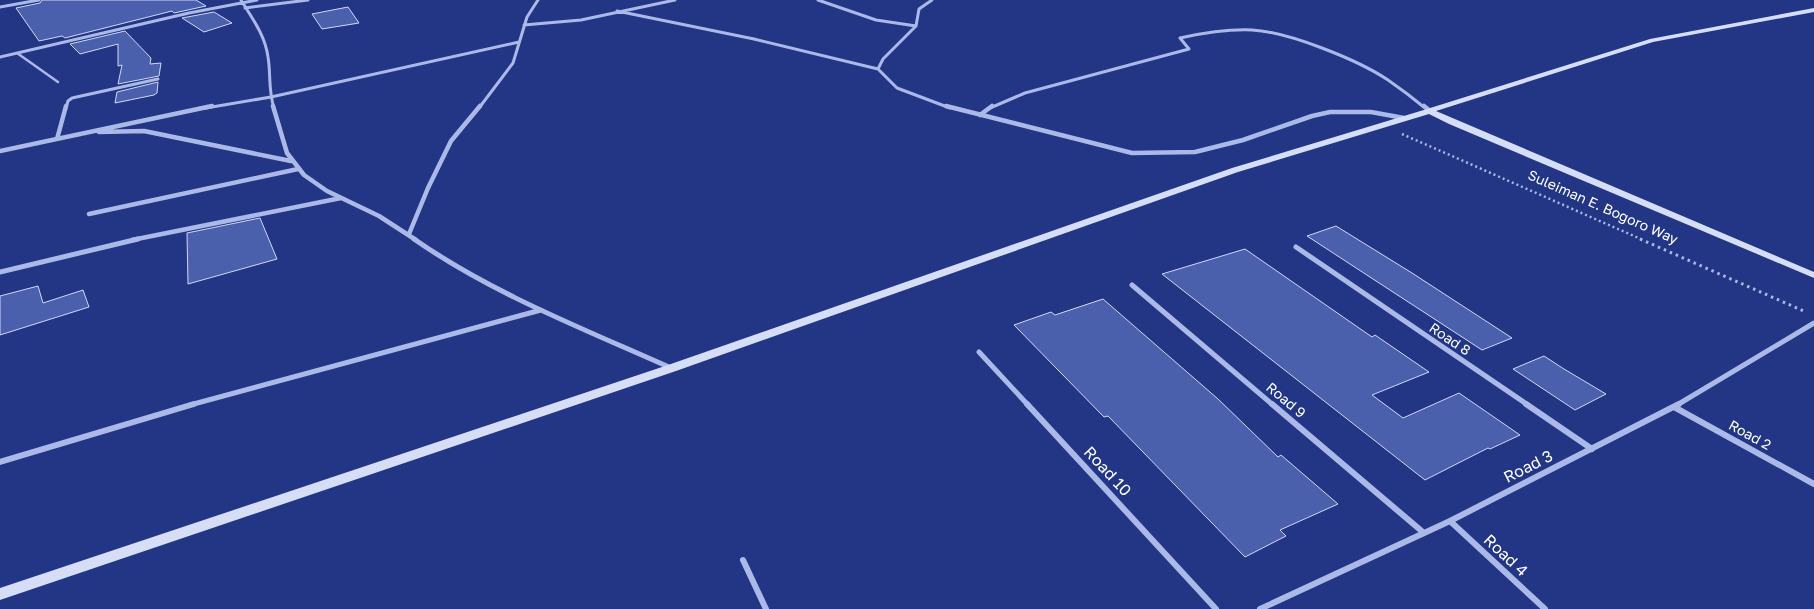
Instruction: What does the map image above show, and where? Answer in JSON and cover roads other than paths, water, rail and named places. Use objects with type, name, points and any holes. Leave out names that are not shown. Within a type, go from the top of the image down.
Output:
[{"type":"main road","points":[[0,594],[672,368],[1235,170],[1381,124],[1430,111],[1652,40],[1814,10]]},
{"type":"main road","name":"Suleiman E. Bogoro Way","points":[[1430,111],[1814,275]]},
{"type":"street","points":[[0,6],[39,0]]},
{"type":"street","points":[[244,4],[257,0]]},
{"type":"street","points":[[0,57],[189,13],[244,4],[308,0]]},
{"type":"street","points":[[409,234],[428,188],[451,141],[484,102],[513,63],[527,17],[538,0]]},
{"type":"street","points":[[524,25],[581,20],[675,0]]},
{"type":"street","points":[[818,0],[876,20],[916,26]]},
{"type":"street","points":[[878,69],[883,59],[916,26],[919,9],[932,0]]},
{"type":"street","points":[[244,4],[259,28],[268,56],[269,91],[291,160],[311,182],[377,215],[409,234],[454,266],[542,310],[672,368]]},
{"type":"street","points":[[617,12],[746,37],[878,69],[896,88],[948,108],[1132,153],[1195,152],[1243,140],[1312,116],[1330,112],[1371,112],[1404,118]]},
{"type":"street","points":[[980,115],[992,106],[1025,92],[1189,49],[1180,38],[1228,30],[1272,33],[1320,47],[1387,79],[1430,111]]},
{"type":"street","points":[[0,151],[232,102],[271,97],[519,42]]},
{"type":"street","points":[[57,138],[68,101],[72,98],[158,79]]},
{"type":"street","points":[[84,133],[144,131],[291,160]]},
{"type":"street","points":[[89,214],[298,169]]},
{"type":"street","points":[[0,272],[146,237],[342,198]]},
{"type":"street","name":"Road 8","points":[[1296,247],[1592,449]]},
{"type":"street","name":"Road 9","points":[[1132,285],[1424,533]]},
{"type":"street","points":[[0,462],[211,399],[542,310]]},
{"type":"street","name":"Road 3","points":[[1260,609],[1450,521],[1674,408],[1814,323]]},
{"type":"street","name":"Road 10","points":[[979,352],[1216,609]]},
{"type":"street","name":"Road 2","points":[[1674,408],[1814,484]]},
{"type":"street","name":"Road 4","points":[[1450,521],[1545,609]]},
{"type":"street","points":[[743,560],[766,609]]},
{"type":"lane","points":[[17,53],[58,82]]}]
